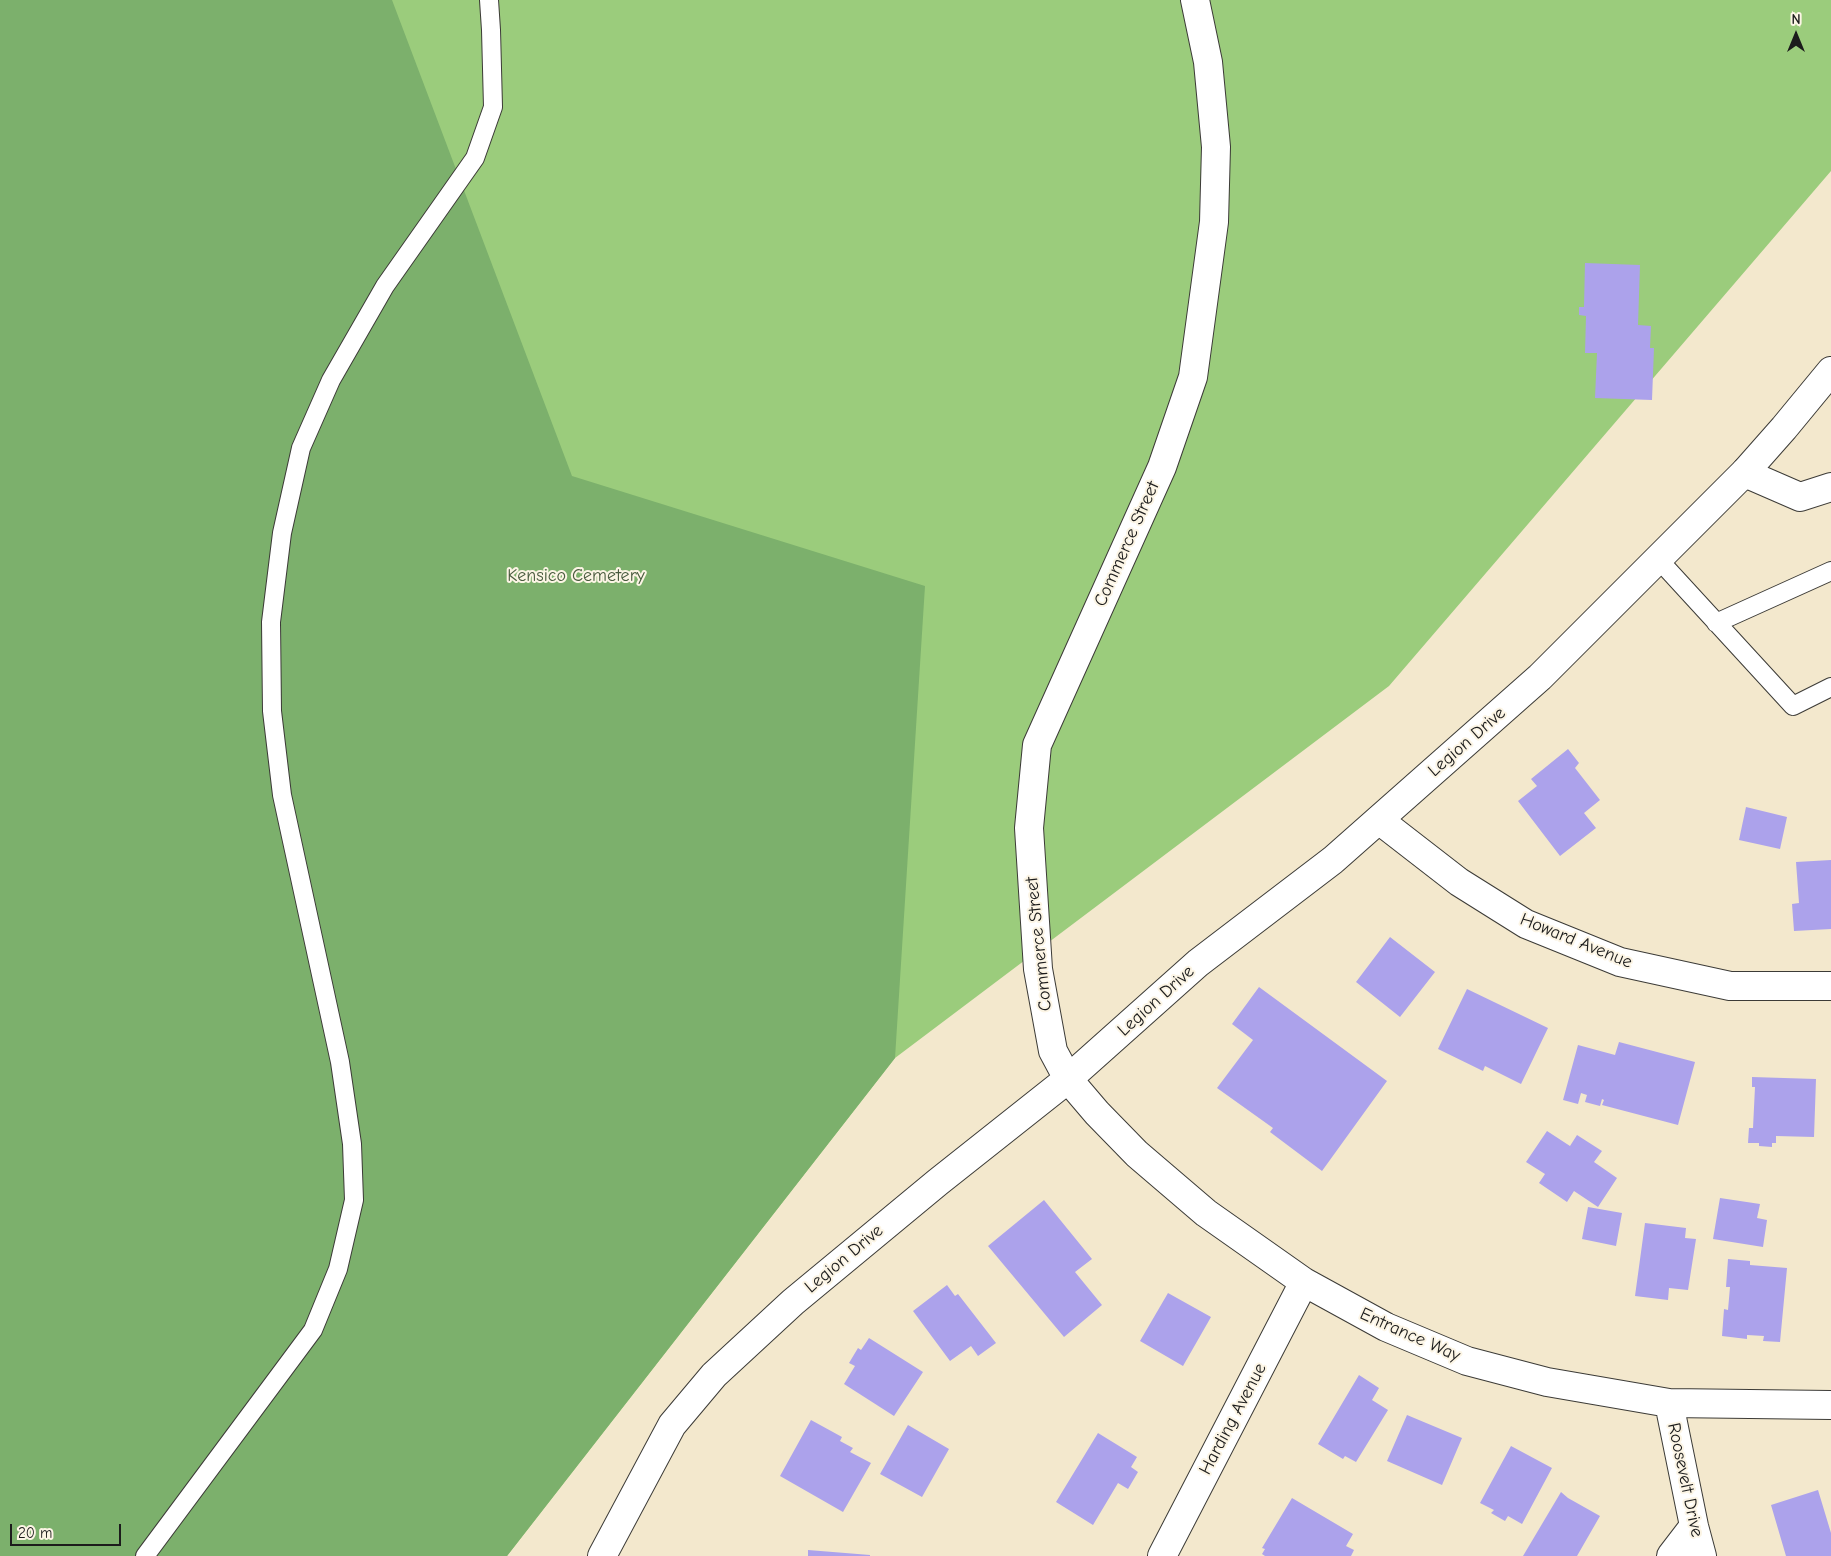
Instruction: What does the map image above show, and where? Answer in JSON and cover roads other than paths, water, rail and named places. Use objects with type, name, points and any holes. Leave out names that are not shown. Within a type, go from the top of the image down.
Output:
[{"type":"street","name":"Commerce Street","points":[[1068,1079],[1053,1051],[1038,969],[1029,828],[1037,744],[1162,467],[1193,377],[1214,222],[1216,147],[1208,62],[1195,0]]},
{"type":"street","name":"Legion Drive","points":[[602,1556],[672,1424],[714,1375],[808,1290],[945,1176],[1068,1079],[1198,963],[1333,860],[1540,678],[1746,471],[1831,371]]},
{"type":"street","points":[[1746,471],[1754,477],[1800,497],[1831,488]]},
{"type":"street","name":"Howard Avenue","points":[[1379,820],[1459,882],[1526,924],[1620,962],[1730,986],[1831,986]]},
{"type":"street","name":"Entrance Way","points":[[1068,1079],[1097,1113],[1137,1154],[1206,1213],[1304,1282],[1386,1327],[1467,1361],[1547,1382],[1668,1404],[1831,1405]]},
{"type":"street","name":"Harding Avenue","points":[[1162,1556],[1304,1282]]},
{"type":"street","name":"Roosevelt Drive","points":[[1668,1404],[1702,1556]]},
{"type":"street","points":[[1671,1556],[1694,1526]]},
{"type":"lane","points":[[145,1556],[313,1330],[338,1269],[354,1200],[352,1144],[340,1062],[282,796],[272,711],[272,613],[282,533],[301,448],[330,380],[386,286],[475,158],[493,107],[489,0]]},
{"type":"lane","points":[[1659,560],[1793,706],[1831,687]]},
{"type":"lane","points":[[1716,623],[1831,571]]},
{"type":"park label","name":"Kensico Cemetery","points":[[576,576]]}]
